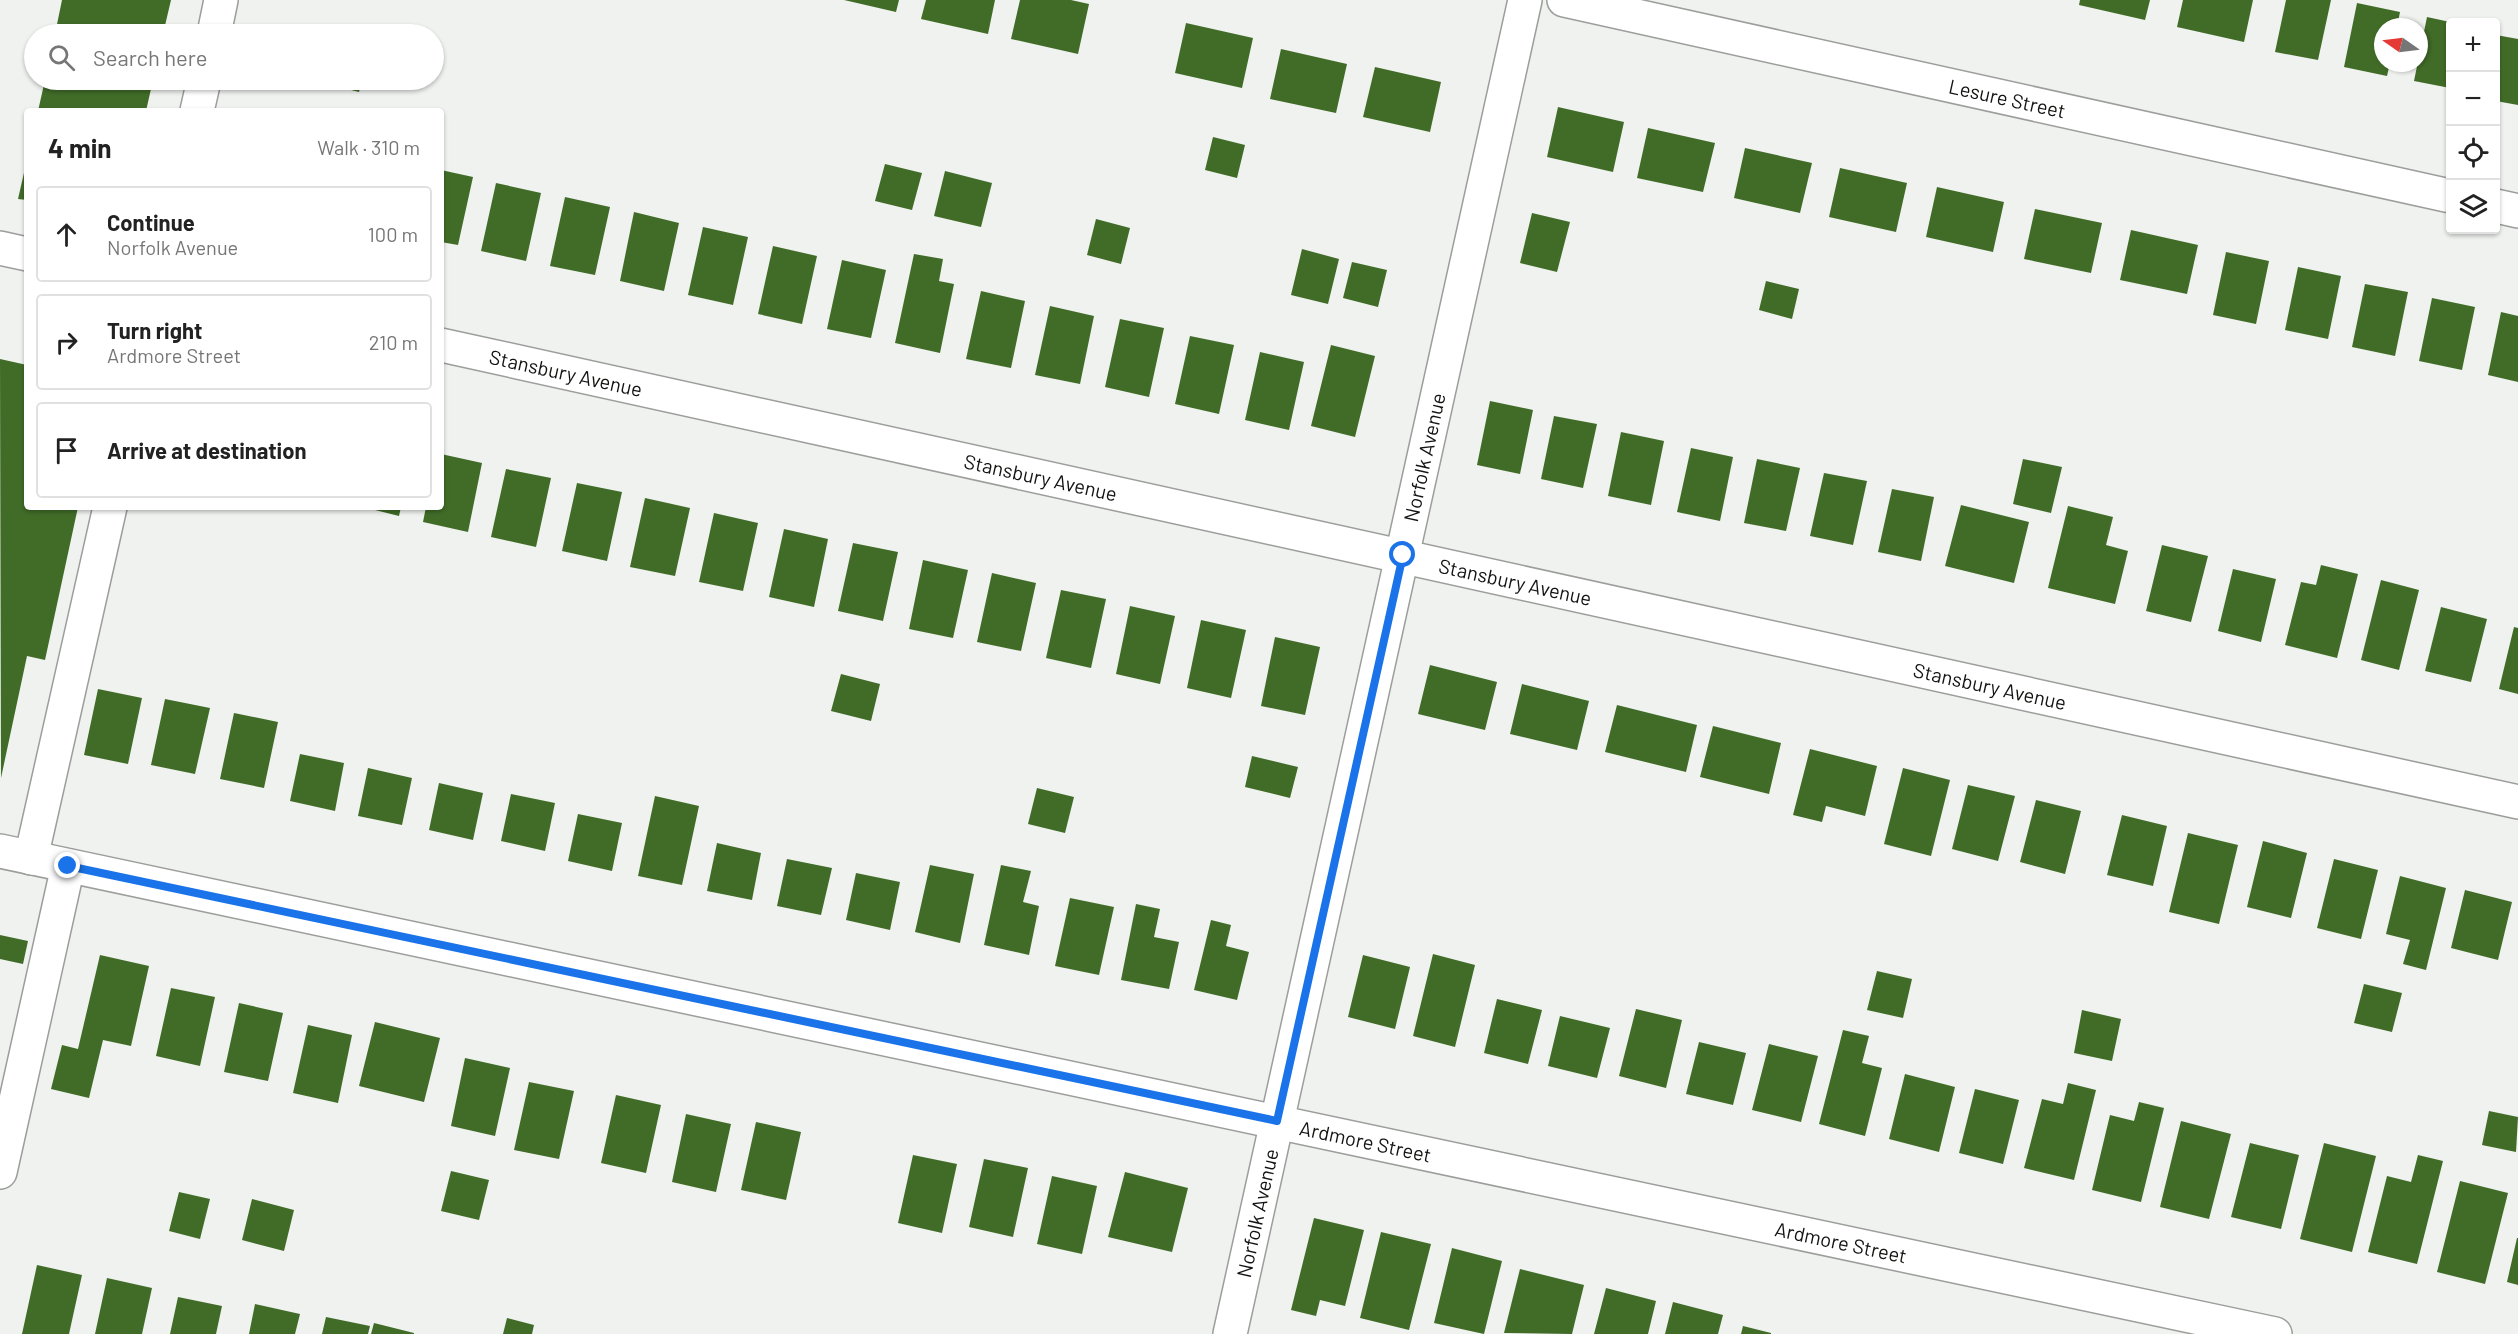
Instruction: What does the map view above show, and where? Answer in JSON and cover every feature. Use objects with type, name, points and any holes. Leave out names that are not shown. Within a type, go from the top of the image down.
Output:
[{"type":"street","points":[[216,24],[221,0]]},
{"type":"street","name":"Norfolk Avenue","points":[[1230,1334],[1525,0]]},
{"type":"street","name":"Lesure Street","points":[[1564,0],[2446,195]]},
{"type":"street","points":[[198,108],[202,90]]},
{"type":"street","points":[[2500,207],[2518,211]]},
{"type":"street","points":[[0,248],[24,253]]},
{"type":"street","name":"Stansbury Avenue","points":[[444,346],[2518,802]]},
{"type":"street","points":[[16,855],[109,510]]},
{"type":"street","name":"Ardmore Street","points":[[16,855],[2275,1334]]},
{"type":"street","points":[[0,1172],[68,866]]},
{"type":"building","points":[[62,0],[171,0],[165,24],[57,24]]},
{"type":"building","points":[[844,0],[899,0],[896,12]]},
{"type":"building","points":[[926,0],[995,0],[988,34],[921,19]]},
{"type":"building","points":[[1020,0],[1071,0],[1089,4],[1078,54],[1011,39]]},
{"type":"building","points":[[2080,0],[2150,0],[2145,20],[2079,5]]},
{"type":"building","points":[[2183,0],[2253,0],[2244,42],[2177,27]]},
{"type":"building","points":[[2286,0],[2331,0],[2318,60],[2275,52]]},
{"type":"building","points":[[2357,3],[2400,12],[2399,18],[2374,18],[2374,72],[2388,72],[2387,76],[2344,67]]},
{"type":"building","points":[[2427,18],[2446,21],[2446,87],[2414,81],[2416,72],[2428,72]]},
{"type":"building","points":[[1186,23],[1253,38],[1242,88],[1175,73]]},
{"type":"building","points":[[2500,36],[2518,39],[2518,105],[2500,102]]},
{"type":"building","points":[[1281,49],[1347,64],[1336,113],[1270,99]]},
{"type":"building","points":[[1375,67],[1441,82],[1430,132],[1363,117]]},
{"type":"building","points":[[43,90],[151,90],[147,108],[39,108]]},
{"type":"building","points":[[1558,107],[1624,122],[1613,172],[1547,157]]},
{"type":"building","points":[[1648,128],[1715,143],[1703,192],[1637,178]]},
{"type":"building","points":[[1213,137],[1245,145],[1237,178],[1205,170]]},
{"type":"building","points":[[1745,148],[1812,163],[1800,213],[1734,198]]},
{"type":"building","points":[[885,164],[922,173],[912,210],[875,201]]},
{"type":"building","points":[[1840,168],[1907,183],[1896,232],[1829,217]]},
{"type":"building","points":[[444,171],[473,177],[458,245],[444,243]]},
{"type":"building","points":[[945,171],[992,183],[981,227],[934,216]]},
{"type":"building","points":[[24,173],[24,200],[18,199]]},
{"type":"building","points":[[496,183],[541,193],[526,261],[481,251]]},
{"type":"building","points":[[1937,187],[2004,202],[1993,252],[1926,237]]},
{"type":"building","points":[[565,197],[610,207],[595,275],[550,266]]},
{"type":"building","points":[[2035,209],[2102,223],[2091,273],[2024,259]]},
{"type":"building","points":[[634,212],[679,223],[664,291],[620,281]]},
{"type":"building","points":[[1532,213],[1570,222],[1557,272],[1520,263]]},
{"type":"building","points":[[1096,219],[1130,228],[1121,264],[1087,255]]},
{"type":"building","points":[[703,227],[748,237],[733,305],[688,295]]},
{"type":"building","points":[[2131,230],[2198,245],[2187,294],[2120,280]]},
{"type":"building","points":[[773,246],[817,256],[802,324],[758,314]]},
{"type":"building","points":[[1302,249],[1339,259],[1328,304],[1291,295]]},
{"type":"building","points":[[2226,252],[2269,261],[2256,324],[2213,315]]},
{"type":"building","points":[[914,254],[943,259],[939,281],[954,284],[940,353],[895,343]]},
{"type":"building","points":[[842,260],[886,270],[871,338],[827,329]]},
{"type":"building","points":[[1352,262],[1387,270],[1378,307],[1343,298]]},
{"type":"building","points":[[2298,267],[2341,276],[2328,339],[2285,330]]},
{"type":"building","points":[[1766,281],[1799,289],[1792,319],[1759,310]]},
{"type":"building","points":[[2365,284],[2408,292],[2395,356],[2352,347]]},
{"type":"building","points":[[981,291],[1025,301],[1011,368],[966,359]]},
{"type":"building","points":[[2432,298],[2475,307],[2462,370],[2419,361]]},
{"type":"building","points":[[1050,306],[1094,316],[1080,384],[1035,375]]},
{"type":"building","points":[[2501,312],[2518,316],[2518,382],[2488,375]]},
{"type":"building","points":[[1120,319],[1164,328],[1149,397],[1105,387]]},
{"type":"building","points":[[1190,336],[1234,345],[1219,414],[1175,404]]},
{"type":"building","points":[[1331,345],[1375,356],[1355,437],[1311,426]]},
{"type":"building","points":[[1260,352],[1304,362],[1289,430],[1245,420]]},
{"type":"building","points":[[0,359],[24,364],[24,510],[77,510],[45,660],[27,656],[1,778]]},
{"type":"building","points":[[1490,401],[1533,410],[1520,474],[1477,465]]},
{"type":"building","points":[[1554,416],[1597,424],[1583,488],[1541,479]]},
{"type":"building","points":[[1621,432],[1664,441],[1651,505],[1608,496]]},
{"type":"building","points":[[1691,448],[1733,457],[1720,521],[1677,512]]},
{"type":"building","points":[[444,455],[482,463],[468,532],[423,522],[425,510],[444,510]]},
{"type":"building","points":[[1757,459],[1800,468],[1786,531],[1744,523]]},
{"type":"building","points":[[2023,459],[2062,467],[2051,513],[2013,504]]},
{"type":"building","points":[[506,469],[551,478],[536,547],[491,537]]},
{"type":"building","points":[[1824,473],[1867,481],[1853,545],[1810,536]]},
{"type":"building","points":[[577,483],[622,492],[607,561],[562,551]]},
{"type":"building","points":[[1892,489],[1934,497],[1921,561],[1878,552]]},
{"type":"building","points":[[645,498],[690,508],[675,576],[630,567]]},
{"type":"building","points":[[1961,505],[2029,522],[2014,583],[1945,566]]},
{"type":"building","points":[[2068,506],[2113,517],[2106,545],[2128,551],[2115,604],[2048,588]]},
{"type":"building","points":[[375,510],[400,510],[399,516]]},
{"type":"building","points":[[714,513],[758,523],[743,591],[699,582]]},
{"type":"building","points":[[784,529],[828,539],[814,607],[769,597]]},
{"type":"building","points":[[853,543],[898,552],[883,621],[838,611]]},
{"type":"building","points":[[2162,545],[2208,556],[2191,622],[2146,611]]},
{"type":"building","points":[[923,560],[968,570],[953,638],[909,629]]},
{"type":"building","points":[[2321,565],[2358,574],[2337,658],[2285,645],[2301,582],[2316,585]]},
{"type":"building","points":[[2233,569],[2276,579],[2261,642],[2218,631]]},
{"type":"building","points":[[992,573],[1036,583],[1021,651],[977,642]]},
{"type":"building","points":[[2381,580],[2419,590],[2399,670],[2361,660]]},
{"type":"building","points":[[1061,590],[1106,599],[1091,668],[1046,658]]},
{"type":"building","points":[[1130,606],[1175,616],[1160,684],[1116,674]]},
{"type":"building","points":[[2441,607],[2487,619],[2471,682],[2425,671]]},
{"type":"building","points":[[1201,620],[1246,630],[1231,698],[1187,688]]},
{"type":"building","points":[[2514,627],[2518,628],[2518,694],[2499,689]]},
{"type":"building","points":[[1275,637],[1320,647],[1305,715],[1261,706]]},
{"type":"building","points":[[1430,665],[1497,682],[1485,730],[1418,714]]},
{"type":"building","points":[[841,674],[880,684],[871,721],[831,711]]},
{"type":"building","points":[[1522,684],[1589,701],[1577,750],[1510,734]]},
{"type":"building","points":[[98,689],[142,698],[128,764],[84,755]]},
{"type":"building","points":[[165,699],[210,708],[195,774],[151,765]]},
{"type":"building","points":[[1617,705],[1697,725],[1686,772],[1605,752]]},
{"type":"building","points":[[234,713],[278,722],[264,788],[220,779]]},
{"type":"building","points":[[1713,726],[1781,743],[1769,794],[1700,777]]},
{"type":"building","points":[[1810,749],[1877,766],[1865,816],[1826,806],[1822,822],[1793,815]]},
{"type":"building","points":[[300,754],[344,763],[335,811],[290,801]]},
{"type":"building","points":[[1252,756],[1298,767],[1290,798],[1245,787]]},
{"type":"building","points":[[368,768],[412,778],[402,825],[358,816]]},
{"type":"building","points":[[1903,768],[1950,780],[1931,856],[1884,844]]},
{"type":"building","points":[[439,783],[483,793],[473,840],[429,830]]},
{"type":"building","points":[[1968,785],[2015,796],[1998,861],[1952,849]]},
{"type":"building","points":[[1037,788],[1074,797],[1065,833],[1028,824]]},
{"type":"building","points":[[511,794],[555,803],[545,851],[501,841]]},
{"type":"building","points":[[655,796],[699,806],[682,885],[638,876]]},
{"type":"building","points":[[2036,800],[2081,811],[2065,874],[2020,862]]},
{"type":"building","points":[[578,814],[622,823],[612,871],[568,861]]},
{"type":"building","points":[[2122,815],[2167,826],[2153,886],[2107,875]]},
{"type":"building","points":[[2188,833],[2238,845],[2219,924],[2169,912]]},
{"type":"building","points":[[2263,841],[2307,853],[2291,918],[2247,907]]},
{"type":"building","points":[[717,843],[761,853],[752,900],[707,891]]},
{"type":"building","points":[[787,859],[832,868],[821,915],[777,906]]},
{"type":"building","points":[[2334,859],[2378,870],[2361,939],[2317,928]]},
{"type":"building","points":[[930,865],[974,874],[960,943],[915,932]]},
{"type":"building","points":[[1001,865],[1031,871],[1023,902],[1039,906],[1029,955],[984,945]]},
{"type":"building","points":[[856,873],[900,882],[890,930],[846,920]]},
{"type":"building","points":[[2400,876],[2446,888],[2426,970],[2403,964],[2410,940],[2386,934]]},
{"type":"building","points":[[2465,890],[2512,902],[2498,960],[2451,948]]},
{"type":"building","points":[[1070,898],[1114,907],[1099,975],[1055,966]]},
{"type":"building","points":[[1136,904],[1160,909],[1154,937],[1179,942],[1169,989],[1121,980]]},
{"type":"building","points":[[1211,920],[1231,925],[1226,946],[1249,952],[1237,1000],[1194,990]]},
{"type":"building","points":[[0,935],[28,941],[23,964],[0,959]]},
{"type":"building","points":[[1433,954],[1475,965],[1455,1047],[1413,1036]]},
{"type":"building","points":[[100,955],[149,966],[131,1046],[103,1040],[89,1098],[51,1089],[62,1045],[78,1049]]},
{"type":"building","points":[[1363,955],[1410,967],[1395,1029],[1348,1017]]},
{"type":"building","points":[[1877,971],[1912,979],[1903,1018],[1867,1010]]},
{"type":"building","points":[[2364,984],[2402,993],[2392,1032],[2354,1023]]},
{"type":"building","points":[[171,988],[215,997],[200,1066],[156,1056]]},
{"type":"building","points":[[1497,999],[1542,1010],[1528,1064],[1484,1053]]},
{"type":"building","points":[[239,1003],[283,1013],[268,1081],[224,1072]]},
{"type":"building","points":[[1636,1009],[1682,1020],[1666,1088],[1619,1076]]},
{"type":"building","points":[[2082,1010],[2121,1019],[2112,1061],[2074,1053]]},
{"type":"building","points":[[1560,1016],[1610,1028],[1597,1078],[1548,1066]]},
{"type":"building","points":[[375,1022],[440,1038],[424,1102],[359,1086]]},
{"type":"building","points":[[308,1025],[352,1035],[338,1103],[293,1093]]},
{"type":"building","points":[[1843,1030],[1869,1036],[1862,1063],[1882,1068],[1865,1136],[1819,1124]]},
{"type":"building","points":[[1699,1042],[1746,1053],[1733,1105],[1686,1094]]},
{"type":"building","points":[[1769,1044],[1818,1056],[1801,1122],[1752,1110]]},
{"type":"building","points":[[465,1058],[510,1068],[495,1136],[451,1126]]},
{"type":"building","points":[[1905,1074],[1955,1087],[1939,1152],[1889,1139]]},
{"type":"building","points":[[529,1082],[574,1091],[559,1159],[514,1150]]},
{"type":"building","points":[[2068,1083],[2096,1090],[2074,1180],[2024,1168],[2042,1099],[2063,1104]]},
{"type":"building","points":[[1975,1089],[2019,1100],[2003,1164],[1959,1153]]},
{"type":"building","points":[[616,1095],[661,1105],[646,1173],[601,1163]]},
{"type":"building","points":[[2139,1102],[2164,1108],[2141,1202],[2092,1190],[2110,1115],[2134,1121]]},
{"type":"building","points":[[2489,1111],[2518,1117],[2516,1152],[2482,1145]]},
{"type":"building","points":[[686,1114],[731,1124],[716,1192],[672,1182]]},
{"type":"building","points":[[2181,1121],[2231,1134],[2209,1219],[2160,1207]]},
{"type":"building","points":[[756,1122],[801,1132],[786,1200],[741,1190]]},
{"type":"building","points":[[2250,1143],[2299,1155],[2281,1229],[2231,1217]]},
{"type":"building","points":[[2324,1143],[2376,1156],[2352,1252],[2300,1239]]},
{"type":"building","points":[[913,1155],[957,1164],[942,1233],[898,1223]]},
{"type":"building","points":[[2418,1155],[2443,1161],[2417,1264],[2368,1252],[2387,1176],[2411,1182]]},
{"type":"building","points":[[984,1159],[1028,1168],[1013,1237],[969,1227]]},
{"type":"building","points":[[451,1171],[489,1180],[479,1220],[441,1211]]},
{"type":"building","points":[[1125,1172],[1188,1188],[1172,1252],[1108,1237]]},
{"type":"building","points":[[1052,1176],[1097,1186],[1082,1254],[1037,1244]]},
{"type":"building","points":[[2460,1181],[2508,1193],[2485,1284],[2437,1272]]},
{"type":"building","points":[[179,1192],[210,1199],[200,1239],[169,1231]]},
{"type":"building","points":[[252,1199],[294,1210],[284,1251],[242,1240]]},
{"type":"building","points":[[1314,1218],[1364,1230],[1345,1306],[1320,1300],[1316,1316],[1291,1310]]},
{"type":"building","points":[[1381,1232],[1431,1244],[1409,1330],[1360,1318]]},
{"type":"building","points":[[2518,1238],[2518,1285],[2507,1282]]},
{"type":"building","points":[[1452,1248],[1502,1261],[1484,1334],[1434,1323]]},
{"type":"building","points":[[37,1265],[82,1275],[69,1334],[22,1334]]},
{"type":"building","points":[[1520,1269],[1584,1285],[1572,1334],[1504,1333]]},
{"type":"building","points":[[107,1278],[152,1288],[142,1334],[95,1334]]},
{"type":"building","points":[[1606,1288],[1656,1301],[1648,1334],[1594,1334]]},
{"type":"building","points":[[178,1297],[222,1306],[216,1334],[170,1334]]},
{"type":"building","points":[[1673,1302],[1723,1315],[1718,1334],[1665,1334]]},
{"type":"building","points":[[255,1304],[300,1314],[295,1334],[249,1334]]},
{"type":"building","points":[[326,1317],[370,1326],[368,1334],[322,1334]]},
{"type":"building","points":[[507,1318],[534,1325],[532,1334],[503,1334]]},
{"type":"building","points":[[374,1323],[414,1333],[414,1334],[371,1334]]},
{"type":"building","points":[[1743,1326],[1771,1333],[1771,1334],[1741,1334]]},
{"type":"route","points":[[68,866],[1277,1121],[1403,555]]}]
